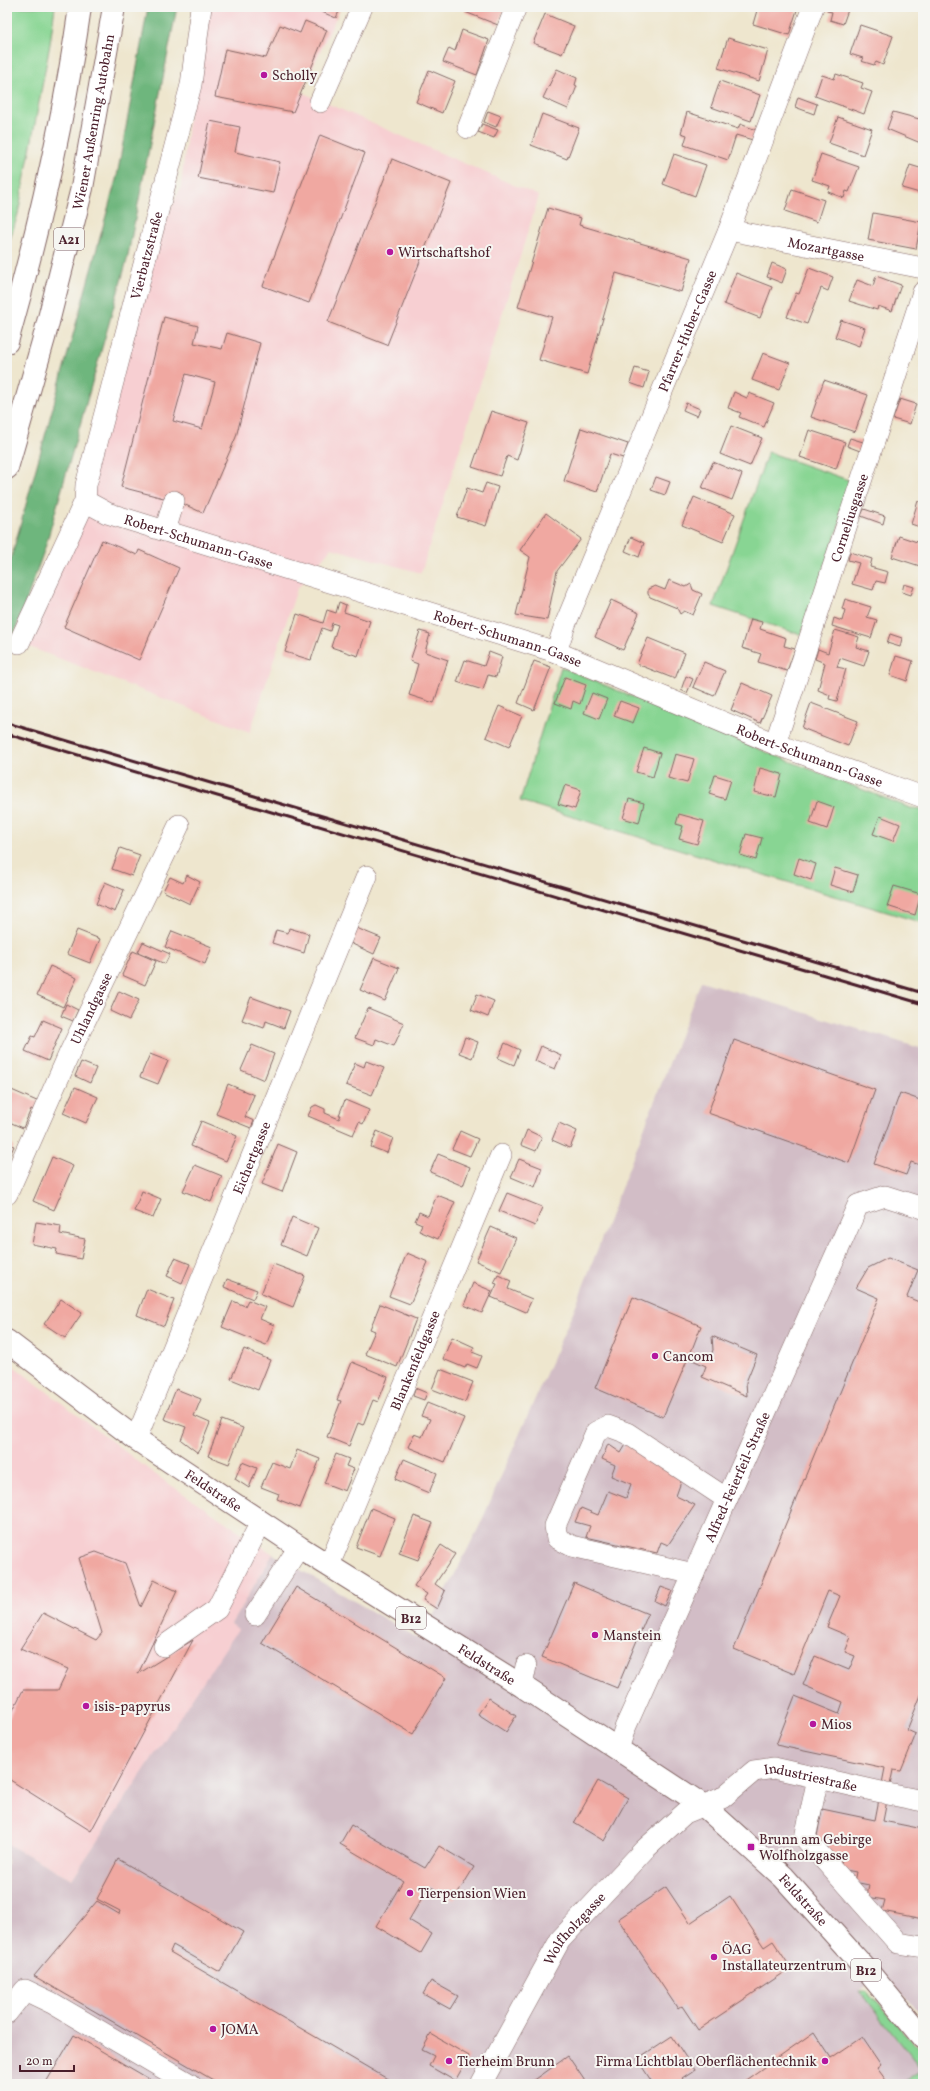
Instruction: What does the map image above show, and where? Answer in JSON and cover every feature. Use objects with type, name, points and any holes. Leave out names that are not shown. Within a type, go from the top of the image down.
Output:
[{"type":"main road","name":"A21","points":[[7,342],[48,181],[63,108],[80,7]]},
{"type":"main road","name":"Wiener Außenring Autobahn","points":[[7,468],[44,338],[82,188],[114,7]]},
{"type":"main road","name":"Feldstraße","points":[[7,1341],[136,1439],[328,1565],[524,1676],[618,1749],[704,1806],[783,1877],[865,1968],[923,2038]]},
{"type":"street","name":"Vierbatzstraße","points":[[19,643],[85,501],[86,485],[191,85],[201,7]]},
{"type":"street","points":[[320,102],[362,7]]},
{"type":"street","points":[[468,128],[516,7]]},
{"type":"street","name":"Pfarrer-Huber-Gasse","points":[[556,652],[571,610],[729,230],[812,7]]},
{"type":"street","name":"Mozartgasse","points":[[729,230],[923,268]]},
{"type":"street","name":"Corneliusgasse","points":[[775,744],[923,292]]},
{"type":"street","name":"Robert-Schumann-Gasse","points":[[85,501],[107,513],[556,652],[775,744],[923,797]]},
{"type":"street","points":[[165,531],[174,501]]},
{"type":"street","name":"Uhlandgasse","points":[[7,1194],[74,1045],[178,825]]},
{"type":"street","name":"Eichertgasse","points":[[136,1439],[367,876]]},
{"type":"street","name":"Blankenfeldgasse","points":[[328,1565],[500,1155]]},
{"type":"street","name":"Alfred-Feierfeil-Straße","points":[[618,1749],[621,1738],[858,1206],[885,1196],[923,1208]]},
{"type":"street","points":[[694,1574],[572,1546],[557,1538],[555,1526],[596,1432],[608,1426],[627,1433],[727,1499]]},
{"type":"street","points":[[164,1646],[217,1609],[261,1522]]},
{"type":"street","points":[[254,1615],[299,1547]]},
{"type":"street","name":"Industriestraße","points":[[704,1806],[722,1798],[754,1771],[774,1768],[923,1802]]},
{"type":"street","points":[[818,1778],[805,1838],[898,1943],[923,1947]]},
{"type":"street","name":"Wolfholzgasse","points":[[481,2084],[560,1940],[644,1850],[674,1822],[685,1813],[704,1806]]},
{"type":"street","points":[[7,2013],[24,1990],[52,2003],[190,2084]]},
{"type":"shaded area","points":[[201,7],[341,7],[301,92],[539,196],[421,573],[331,548],[297,589],[250,732],[19,643],[85,501],[142,272],[181,187]]},
{"type":"shaded area","points":[[701,981],[923,1049],[923,2016],[883,1974],[859,1990],[923,2070],[901,2084],[7,2084],[7,1844],[72,1879],[238,1629],[231,1624],[273,1554],[421,1640],[479,1527],[576,1305]]},
{"type":"shaded area","points":[[7,1361],[153,1473],[273,1554],[231,1624],[239,1629],[72,1879],[7,1844]]},
{"type":"green space","points":[[7,7],[55,7],[50,44],[18,214],[7,249]]},
{"type":"green space","points":[[148,7],[177,7],[127,260],[45,548],[7,654],[7,573],[117,176]]},
{"type":"green space","points":[[768,452],[854,482],[801,635],[713,606]]},
{"type":"green space","points":[[561,667],[766,752],[910,808],[923,809],[923,923],[520,801]]},
{"type":"green space","points":[[859,1990],[866,1990],[923,2053],[923,2084],[901,2084],[922,2070]]},
{"type":"building","points":[[310,7],[341,7],[336,18]]},
{"type":"building","points":[[467,7],[505,7],[498,25],[465,12]]},
{"type":"building","points":[[758,7],[798,7],[789,35],[753,24]]},
{"type":"building","points":[[829,7],[849,7],[843,24],[830,20],[832,12],[827,11]]},
{"type":"building","points":[[545,14],[574,26],[562,54],[533,43]]},
{"type":"building","name":"Scholly","points":[[305,21],[327,30],[293,112],[215,97],[225,49],[266,58],[280,25],[300,33]]},
{"type":"building","points":[[860,25],[893,36],[883,65],[876,62],[874,65],[861,61],[863,58],[850,54]]},
{"type":"building","points":[[462,30],[489,40],[477,75],[443,62],[449,48],[455,51]]},
{"type":"building","points":[[728,38],[768,50],[759,81],[718,68]]},
{"type":"building","points":[[557,69],[577,78],[575,85],[577,86],[568,109],[543,98]]},
{"type":"building","points":[[429,70],[455,81],[442,113],[416,102]]},
{"type":"building","points":[[836,74],[863,83],[861,88],[872,92],[864,114],[815,96],[822,75],[834,79]]},
{"type":"building","points":[[720,81],[760,95],[751,121],[711,107]]},
{"type":"building","points":[[798,97],[817,104],[814,114],[795,107]]},
{"type":"building","points":[[488,111],[501,116],[496,127],[484,122]]},
{"type":"building","points":[[687,112],[738,129],[740,124],[759,131],[756,141],[736,135],[728,160],[684,145],[687,135],[681,133]]},
{"type":"building","points":[[893,112],[923,120],[923,144],[887,129]]},
{"type":"building","points":[[542,114],[579,128],[567,159],[531,145]]},
{"type":"building","points":[[838,117],[872,129],[863,155],[829,143]]},
{"type":"building","points":[[210,121],[240,127],[235,152],[280,162],[273,193],[198,178]]},
{"type":"building","points":[[482,124],[498,130],[494,138],[478,132]]},
{"type":"building","points":[[320,135],[365,153],[309,303],[263,286]]},
{"type":"building","points":[[674,154],[706,165],[695,196],[663,184]]},
{"type":"building","points":[[821,154],[859,167],[849,192],[846,191],[844,198],[828,192],[830,186],[812,180]]},
{"type":"building","name":"Wirtschaftshof","points":[[392,159],[451,183],[387,345],[328,322]]},
{"type":"building","points":[[910,165],[923,169],[923,194],[902,188]]},
{"type":"building","points":[[792,189],[824,200],[817,222],[785,211]]},
{"type":"building","points":[[548,208],[581,218],[579,225],[691,258],[681,292],[616,273],[587,374],[539,360],[552,317],[518,307]]},
{"type":"building","points":[[873,213],[921,222],[916,249],[868,240]]},
{"type":"building","points":[[772,263],[787,269],[782,283],[767,277]]},
{"type":"building","points":[[809,268],[833,277],[828,291],[821,288],[807,324],[787,317],[796,293],[799,294]]},
{"type":"building","points":[[736,273],[772,287],[760,318],[724,304]]},
{"type":"building","points":[[876,276],[901,285],[892,311],[878,306],[877,310],[849,301],[857,280],[873,286]]},
{"type":"building","points":[[164,317],[198,326],[194,343],[222,349],[227,333],[260,343],[236,437],[203,513],[179,502],[121,487]],"holes":[[[186,374],[215,382],[202,429],[173,421]]]},
{"type":"building","points":[[841,320],[865,328],[859,346],[835,337]]},
{"type":"building","points":[[763,353],[790,363],[779,390],[752,380]]},
{"type":"building","points":[[635,368],[649,372],[644,388],[630,383]]},
{"type":"building","points":[[824,380],[868,395],[855,432],[811,417]]},
{"type":"building","points":[[734,392],[747,398],[749,393],[774,403],[764,427],[739,417],[741,413],[728,408]]},
{"type":"building","points":[[900,399],[916,404],[910,424],[893,419]]},
{"type":"building","points":[[686,403],[700,409],[697,416],[683,410]]},
{"type":"building","points":[[491,411],[529,423],[517,460],[507,456],[500,476],[472,467]]},
{"type":"building","points":[[731,426],[762,438],[750,466],[720,454]]},
{"type":"building","points":[[581,428],[628,444],[623,458],[610,454],[597,492],[564,481]]},
{"type":"building","points":[[809,430],[845,442],[836,469],[800,457]]},
{"type":"building","points":[[850,438],[863,442],[860,451],[847,446]]},
{"type":"building","points":[[713,462],[742,474],[732,500],[702,488]]},
{"type":"building","points":[[656,477],[670,482],[665,495],[651,490]]},
{"type":"building","points":[[486,483],[498,487],[486,526],[457,517],[467,488],[482,493]]},
{"type":"building","points":[[694,497],[735,514],[723,542],[682,525]]},
{"type":"building","points":[[918,501],[923,503],[923,528],[911,524]]},
{"type":"building","points":[[864,509],[885,516],[883,524],[861,516]]},
{"type":"building","points":[[546,513],[581,539],[557,571],[547,620],[516,615],[530,557],[520,550]]},
{"type":"building","points":[[899,536],[923,544],[923,567],[892,557]]},
{"type":"building","points":[[631,537],[644,543],[639,557],[625,551]]},
{"type":"building","points":[[102,540],[137,555],[139,550],[179,568],[139,660],[64,627]]},
{"type":"building","points":[[850,552],[872,559],[870,567],[888,572],[885,583],[876,581],[873,590],[852,584],[859,563],[848,560]]},
{"type":"building","points":[[669,580],[686,587],[691,584],[693,590],[702,594],[693,615],[684,611],[680,614],[677,608],[650,597],[648,594],[648,589],[655,586],[665,590]]},
{"type":"building","points":[[904,584],[914,587],[911,595],[902,592]]},
{"type":"building","points":[[845,599],[871,607],[867,617],[877,620],[871,638],[832,626],[834,618],[842,621],[845,610],[842,609]]},
{"type":"building","points":[[611,600],[639,613],[623,650],[595,637]]},
{"type":"building","points":[[339,602],[346,605],[344,612],[370,621],[358,656],[331,647],[338,625],[332,623],[330,631],[322,628],[311,660],[285,652],[297,614],[323,623],[327,610],[336,613]]},
{"type":"building","points":[[751,619],[762,622],[760,629],[786,638],[784,646],[795,649],[787,671],[758,662],[761,654],[742,648]]},
{"type":"building","points":[[835,630],[859,637],[856,647],[869,651],[864,666],[840,658],[837,667],[846,669],[837,701],[829,699],[830,695],[818,690],[825,663],[815,659],[818,649],[828,653]]},
{"type":"building","points":[[420,631],[430,634],[425,652],[448,660],[434,703],[409,695],[418,664],[410,661]]},
{"type":"building","points":[[890,634],[902,638],[900,647],[887,643]]},
{"type":"building","points":[[648,638],[685,653],[675,679],[637,664]]},
{"type":"building","points":[[489,652],[502,657],[496,677],[488,675],[483,690],[457,682],[465,660],[484,666]]},
{"type":"building","points":[[896,656],[913,661],[907,681],[890,675]]},
{"type":"building","points":[[534,661],[551,667],[534,710],[518,703]]},
{"type":"building","points":[[704,662],[725,671],[714,696],[693,687]]},
{"type":"building","points":[[686,676],[693,679],[687,693],[681,690]]},
{"type":"building","points":[[565,677],[586,685],[580,704],[573,701],[571,709],[555,703]]},
{"type":"building","points":[[742,683],[772,696],[760,723],[731,710]]},
{"type":"building","points":[[592,693],[607,699],[599,719],[584,713]]},
{"type":"building","points":[[620,701],[639,708],[633,723],[614,716]]},
{"type":"building","points":[[811,703],[858,721],[848,746],[802,728]]},
{"type":"building","points":[[499,706],[522,716],[509,747],[486,737]]},
{"type":"building","points":[[644,748],[660,753],[653,777],[636,772]]},
{"type":"building","points":[[675,754],[694,759],[687,783],[668,778]]},
{"type":"building","points":[[760,768],[782,774],[776,797],[754,792]]},
{"type":"building","points":[[715,775],[731,780],[725,799],[709,794]]},
{"type":"building","points":[[565,785],[581,790],[575,809],[558,804]]},
{"type":"building","points":[[629,799],[644,803],[639,823],[623,818]]},
{"type":"building","points":[[817,801],[834,807],[827,829],[810,823]]},
{"type":"building","points":[[679,814],[704,821],[697,844],[679,839],[683,826],[676,824]]},
{"type":"building","points":[[880,816],[900,824],[893,841],[873,834]]},
{"type":"building","points":[[746,834],[762,838],[756,860],[740,855]]},
{"type":"building","points":[[120,848],[140,855],[132,876],[112,869]]},
{"type":"building","points":[[799,858],[816,864],[811,880],[794,874]]},
{"type":"building","points":[[835,868],[858,875],[853,892],[830,885]]},
{"type":"building","points":[[187,875],[200,882],[190,904],[163,891],[170,877],[183,883]]},
{"type":"building","points":[[105,882],[124,890],[115,912],[96,904]]},
{"type":"building","points":[[894,886],[921,894],[915,915],[887,906]]},
{"type":"building","points":[[354,927],[381,938],[374,954],[348,942]]},
{"type":"building","points":[[289,928],[309,934],[304,953],[272,943],[276,930],[288,933]]},
{"type":"building","points":[[77,930],[100,939],[90,963],[67,954]]},
{"type":"building","points":[[172,931],[212,947],[205,964],[165,947]]},
{"type":"building","points":[[143,942],[170,954],[165,964],[138,952]]},
{"type":"building","points":[[133,951],[156,961],[145,985],[122,975]]},
{"type":"building","points":[[374,958],[399,968],[385,1001],[360,990]]},
{"type":"building","points":[[50,966],[77,978],[63,1007],[37,995]]},
{"type":"building","points":[[119,991],[139,1000],[129,1020],[110,1011]]},
{"type":"building","points":[[477,994],[494,1001],[488,1017],[471,1010]]},
{"type":"building","points":[[251,997],[290,1011],[284,1028],[266,1021],[264,1028],[242,1020]]},
{"type":"building","points":[[66,1004],[78,1010],[73,1021],[61,1016]]},
{"type":"building","points":[[368,1008],[404,1023],[394,1046],[376,1039],[374,1045],[355,1038]]},
{"type":"building","points":[[43,1020],[62,1028],[48,1061],[25,1051],[32,1036],[35,1037]]},
{"type":"building","points":[[465,1037],[478,1042],[472,1058],[459,1053]]},
{"type":"building","points":[[734,1040],[875,1090],[849,1163],[708,1113]]},
{"type":"building","points":[[505,1043],[520,1050],[514,1065],[498,1058]]},
{"type":"building","points":[[252,1045],[274,1054],[264,1080],[241,1070]]},
{"type":"building","points":[[541,1046],[561,1055],[555,1069],[535,1061]]},
{"type":"building","points":[[150,1054],[168,1061],[158,1084],[140,1077]]},
{"type":"building","points":[[366,1061],[384,1068],[372,1095],[346,1085],[355,1063],[364,1067]]},
{"type":"building","points":[[81,1062],[96,1068],[90,1083],[75,1076]]},
{"type":"building","points":[[228,1084],[254,1095],[245,1117],[254,1121],[251,1128],[216,1114]]},
{"type":"building","points":[[75,1087],[98,1097],[86,1123],[63,1113]]},
{"type":"building","points":[[7,1088],[39,1102],[36,1111],[31,1109],[23,1128],[7,1121]]},
{"type":"building","points":[[900,1093],[923,1101],[923,1166],[911,1162],[906,1175],[874,1164]]},
{"type":"building","points":[[345,1100],[369,1110],[363,1124],[359,1122],[353,1135],[308,1116],[312,1107],[316,1105],[325,1109],[325,1113],[339,1119],[341,1115],[339,1115]]},
{"type":"building","points":[[201,1121],[237,1136],[226,1161],[191,1146]]},
{"type":"building","points":[[559,1123],[577,1131],[570,1148],[552,1140]]},
{"type":"building","points":[[527,1130],[542,1137],[536,1151],[521,1145]]},
{"type":"building","points":[[377,1131],[393,1138],[387,1153],[371,1147]]},
{"type":"building","points":[[460,1131],[478,1139],[470,1156],[452,1149]]},
{"type":"building","points":[[7,1143],[14,1146],[7,1162]]},
{"type":"building","points":[[278,1144],[297,1152],[282,1192],[262,1184]]},
{"type":"building","points":[[438,1154],[470,1167],[463,1186],[430,1172]]},
{"type":"building","points":[[52,1157],[73,1166],[54,1210],[33,1201]]},
{"type":"building","points":[[519,1159],[542,1168],[535,1187],[511,1177]]},
{"type":"building","points":[[195,1165],[222,1176],[211,1202],[183,1191]]},
{"type":"building","points":[[142,1191],[161,1199],[153,1218],[134,1211]]},
{"type":"building","points":[[507,1193],[542,1207],[535,1226],[499,1211]]},
{"type":"building","points":[[437,1195],[455,1202],[438,1239],[419,1231],[422,1224],[415,1221],[419,1212],[428,1216]]},
{"type":"building","points":[[292,1217],[318,1228],[307,1256],[281,1245]]},
{"type":"building","points":[[36,1222],[61,1226],[60,1234],[85,1239],[81,1259],[56,1254],[57,1249],[32,1244]]},
{"type":"building","points":[[491,1227],[516,1238],[501,1272],[476,1261]]},
{"type":"building","points":[[407,1253],[428,1262],[410,1304],[389,1296]]},
{"type":"building","points":[[175,1258],[190,1264],[182,1283],[167,1276]]},
{"type":"building","points":[[888,1258],[918,1270],[907,1297],[919,1302],[923,1291],[923,1690],[907,1730],[916,1734],[901,1771],[893,1770],[883,1821],[923,1829],[923,1919],[882,1911],[885,1900],[867,1897],[869,1885],[854,1882],[856,1872],[840,1869],[842,1858],[826,1855],[828,1845],[816,1842],[822,1809],[875,1820],[885,1768],[776,1745],[795,1696],[839,1714],[843,1702],[803,1685],[815,1656],[849,1670],[855,1656],[845,1652],[851,1637],[827,1627],[840,1596],[828,1591],[794,1674],[734,1649],[879,1298],[856,1288],[868,1268]]},
{"type":"building","points":[[273,1264],[305,1276],[293,1307],[261,1294]]},
{"type":"building","points":[[498,1275],[511,1281],[508,1289],[532,1299],[526,1312],[491,1297],[497,1284],[494,1283]]},
{"type":"building","points":[[227,1279],[257,1290],[253,1299],[224,1287]]},
{"type":"building","points":[[473,1283],[492,1291],[482,1313],[464,1305]]},
{"type":"building","points":[[147,1289],[174,1300],[164,1326],[137,1315]]},
{"type":"building","name":"Cancom","points":[[633,1297],[701,1326],[691,1352],[709,1360],[713,1350],[712,1336],[757,1355],[746,1382],[747,1396],[702,1377],[706,1366],[688,1358],[663,1417],[595,1388]]},
{"type":"building","points":[[61,1299],[82,1313],[65,1338],[44,1324]]},
{"type":"building","points":[[248,1300],[265,1307],[260,1319],[274,1325],[266,1345],[222,1327],[233,1301],[245,1306]]},
{"type":"building","points":[[380,1304],[416,1319],[397,1367],[365,1354],[375,1331],[370,1329]]},
{"type":"building","points":[[452,1337],[474,1347],[472,1352],[482,1356],[477,1368],[467,1364],[465,1368],[443,1359]]},
{"type":"building","points":[[244,1349],[270,1360],[258,1390],[231,1379]]},
{"type":"building","points":[[352,1362],[388,1377],[378,1402],[373,1400],[363,1425],[358,1423],[349,1446],[327,1437],[341,1401],[337,1400]]},
{"type":"building","points":[[440,1369],[473,1382],[465,1402],[432,1389]]},
{"type":"building","points":[[415,1388],[427,1393],[424,1400],[413,1396]]},
{"type":"building","points":[[176,1389],[201,1399],[194,1416],[210,1423],[198,1453],[181,1440],[186,1427],[164,1419]]},
{"type":"building","points":[[427,1403],[464,1418],[445,1462],[408,1447],[414,1434],[422,1437],[430,1419],[421,1416]]},
{"type":"building","points":[[222,1420],[243,1428],[229,1464],[208,1456]]},
{"type":"building","points":[[627,1443],[682,1479],[676,1496],[695,1505],[668,1545],[661,1542],[657,1553],[586,1537],[590,1526],[575,1522],[581,1508],[598,1515],[608,1491],[626,1498],[631,1484],[611,1476],[615,1465],[602,1459],[608,1444],[621,1453]]},
{"type":"building","points":[[297,1450],[320,1459],[300,1508],[277,1499],[279,1494],[261,1487],[272,1462],[290,1469]]},
{"type":"building","points":[[336,1454],[349,1459],[346,1466],[354,1469],[345,1491],[324,1483]]},
{"type":"building","points":[[404,1459],[437,1473],[429,1493],[395,1479]]},
{"type":"building","points":[[242,1462],[257,1468],[249,1488],[235,1479]]},
{"type":"building","points":[[371,1508],[395,1518],[380,1556],[356,1547]]},
{"type":"building","points":[[414,1516],[433,1523],[418,1560],[399,1553]]},
{"type":"building","points":[[441,1545],[455,1554],[435,1584],[445,1591],[437,1609],[423,1600],[427,1594],[414,1586]]},
{"type":"building","name":"isis-papyrus","points":[[96,1552],[125,1563],[141,1607],[154,1580],[177,1591],[138,1674],[193,1640],[91,1831],[7,1778],[7,1722],[23,1690],[58,1690],[68,1669],[20,1649],[43,1613],[96,1640],[102,1633],[79,1558]]},
{"type":"building","name":"Manstein","points":[[574,1583],[648,1614],[617,1688],[542,1657]]},
{"type":"building","points":[[296,1587],[446,1678],[413,1734],[262,1643]]},
{"type":"building","points":[[661,1587],[672,1591],[665,1606],[655,1601]]},
{"type":"building","points":[[489,1698],[516,1716],[506,1732],[478,1714]]},
{"type":"building","points":[[598,1781],[628,1798],[604,1841],[574,1823]]},
{"type":"building","name":"Tierpension Wien","points":[[351,1825],[425,1868],[439,1846],[474,1867],[454,1900],[429,1886],[409,1920],[432,1934],[421,1953],[376,1926],[403,1881],[340,1844]]},
{"type":"building","name":"JOMA","points":[[118,1859],[243,1932],[220,1972],[173,1945],[170,1952],[391,2081],[389,2084],[220,2084],[34,1976],[97,1901],[119,1914],[120,1911],[97,1899]]},
{"type":"building","name":"ÖAG Installateurzentrum","points":[[666,1887],[690,1923],[730,1896],[764,1947],[773,1941],[791,1968],[698,2030],[682,2006],[678,2009],[618,1919]]},
{"type":"building","points":[[431,1981],[458,1996],[450,2009],[423,1994]]},
{"type":"building","name":"Firma Lichtblau Oberflächentechnik","points":[[814,2032],[831,2058],[862,2037],[881,2065],[877,2068],[888,2083],[740,2084]]},
{"type":"building","name":"Tierheim Brunn","points":[[431,2034],[469,2056],[455,2081],[429,2066],[434,2056],[422,2050]]},
{"type":"building","points":[[74,2035],[158,2084],[45,2084]]},
{"type":"building","points":[[672,2036],[694,2070],[682,2078],[686,2084],[650,2084],[652,2082],[637,2059]]},
{"type":"building","points":[[568,2056],[587,2084],[529,2084]]},
{"type":"railway","points":[[7,723],[923,993]]},
{"type":"railway","points":[[7,734],[923,1004]]},
{"type":"place","name":"Scholly","points":[[264,75]]},
{"type":"place","name":"Wirtschaftshof","points":[[390,252]]},
{"type":"place","name":"Cancom","points":[[655,1356]]},
{"type":"place","name":"Manstein","points":[[595,1635]]},
{"type":"place","name":"isis-papyrus","points":[[86,1706]]},
{"type":"place","name":"Mios","points":[[813,1724]]},
{"type":"place","name":"Brunn am Gebirge Wolfholzgasse","points":[[751,1847]]},
{"type":"place","name":"Tierpension Wien","points":[[410,1893]]},
{"type":"place","name":"ÖAG Installateurzentrum","points":[[714,1957]]},
{"type":"place","name":"JOMA","points":[[213,2029]]},
{"type":"place","name":"Tierheim Brunn","points":[[449,2061]]},
{"type":"place","name":"Firma Lichtblau Oberflächentechnik","points":[[825,2061]]}]
